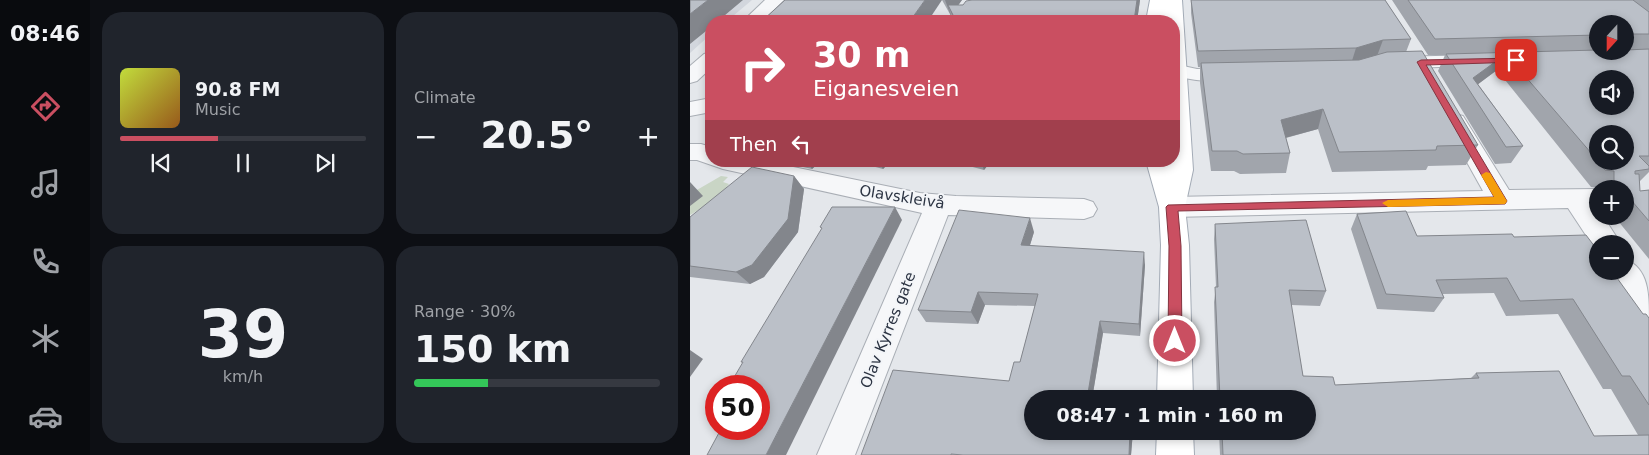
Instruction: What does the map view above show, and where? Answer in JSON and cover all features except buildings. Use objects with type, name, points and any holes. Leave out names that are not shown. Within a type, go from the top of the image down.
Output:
[{"type":"main road","points":[[1156,15],[1159,0]]},
{"type":"main road","points":[[1173,0],[1173,15]]},
{"type":"main road","points":[[1172,207],[1181,170],[1180,153]]},
{"type":"main road","points":[[1160,167],[1172,207],[1175,246],[1175,390]]},
{"type":"main road","points":[[1175,440],[1175,455]]},
{"type":"street","points":[[759,15],[775,0]]},
{"type":"street","points":[[1370,66],[1415,54],[1500,60]]},
{"type":"street","points":[[1415,54],[1502,201]]},
{"type":"street","points":[[690,77],[705,63]]},
{"type":"street","points":[[1180,71],[1198,74],[1254,69]]},
{"type":"street","points":[[690,109],[705,106]]},
{"type":"street","points":[[690,152],[705,154]]},
{"type":"street","name":"Olavskleivå","points":[[740,171],[939,205],[1084,209]]},
{"type":"street","points":[[1172,207],[1587,199],[1603,235]]},
{"type":"street","name":"Olav Kyrres gate","points":[[836,455],[939,205]]},
{"type":"street","points":[[1632,280],[1649,306]]},
{"type":"shaded area","points":[[690,0],[752,0],[734,15],[705,15],[705,39],[690,53]]},
{"type":"green space","points":[[721,176],[728,177],[723,182],[729,184],[717,199],[690,215],[690,194]]},
{"type":"slow traffic","points":[[1388,203],[1502,201],[1486,175]]},
{"type":"route","points":[[1175,341],[1175,246],[1172,207],[1502,201],[1421,62],[1516,60]]}]
